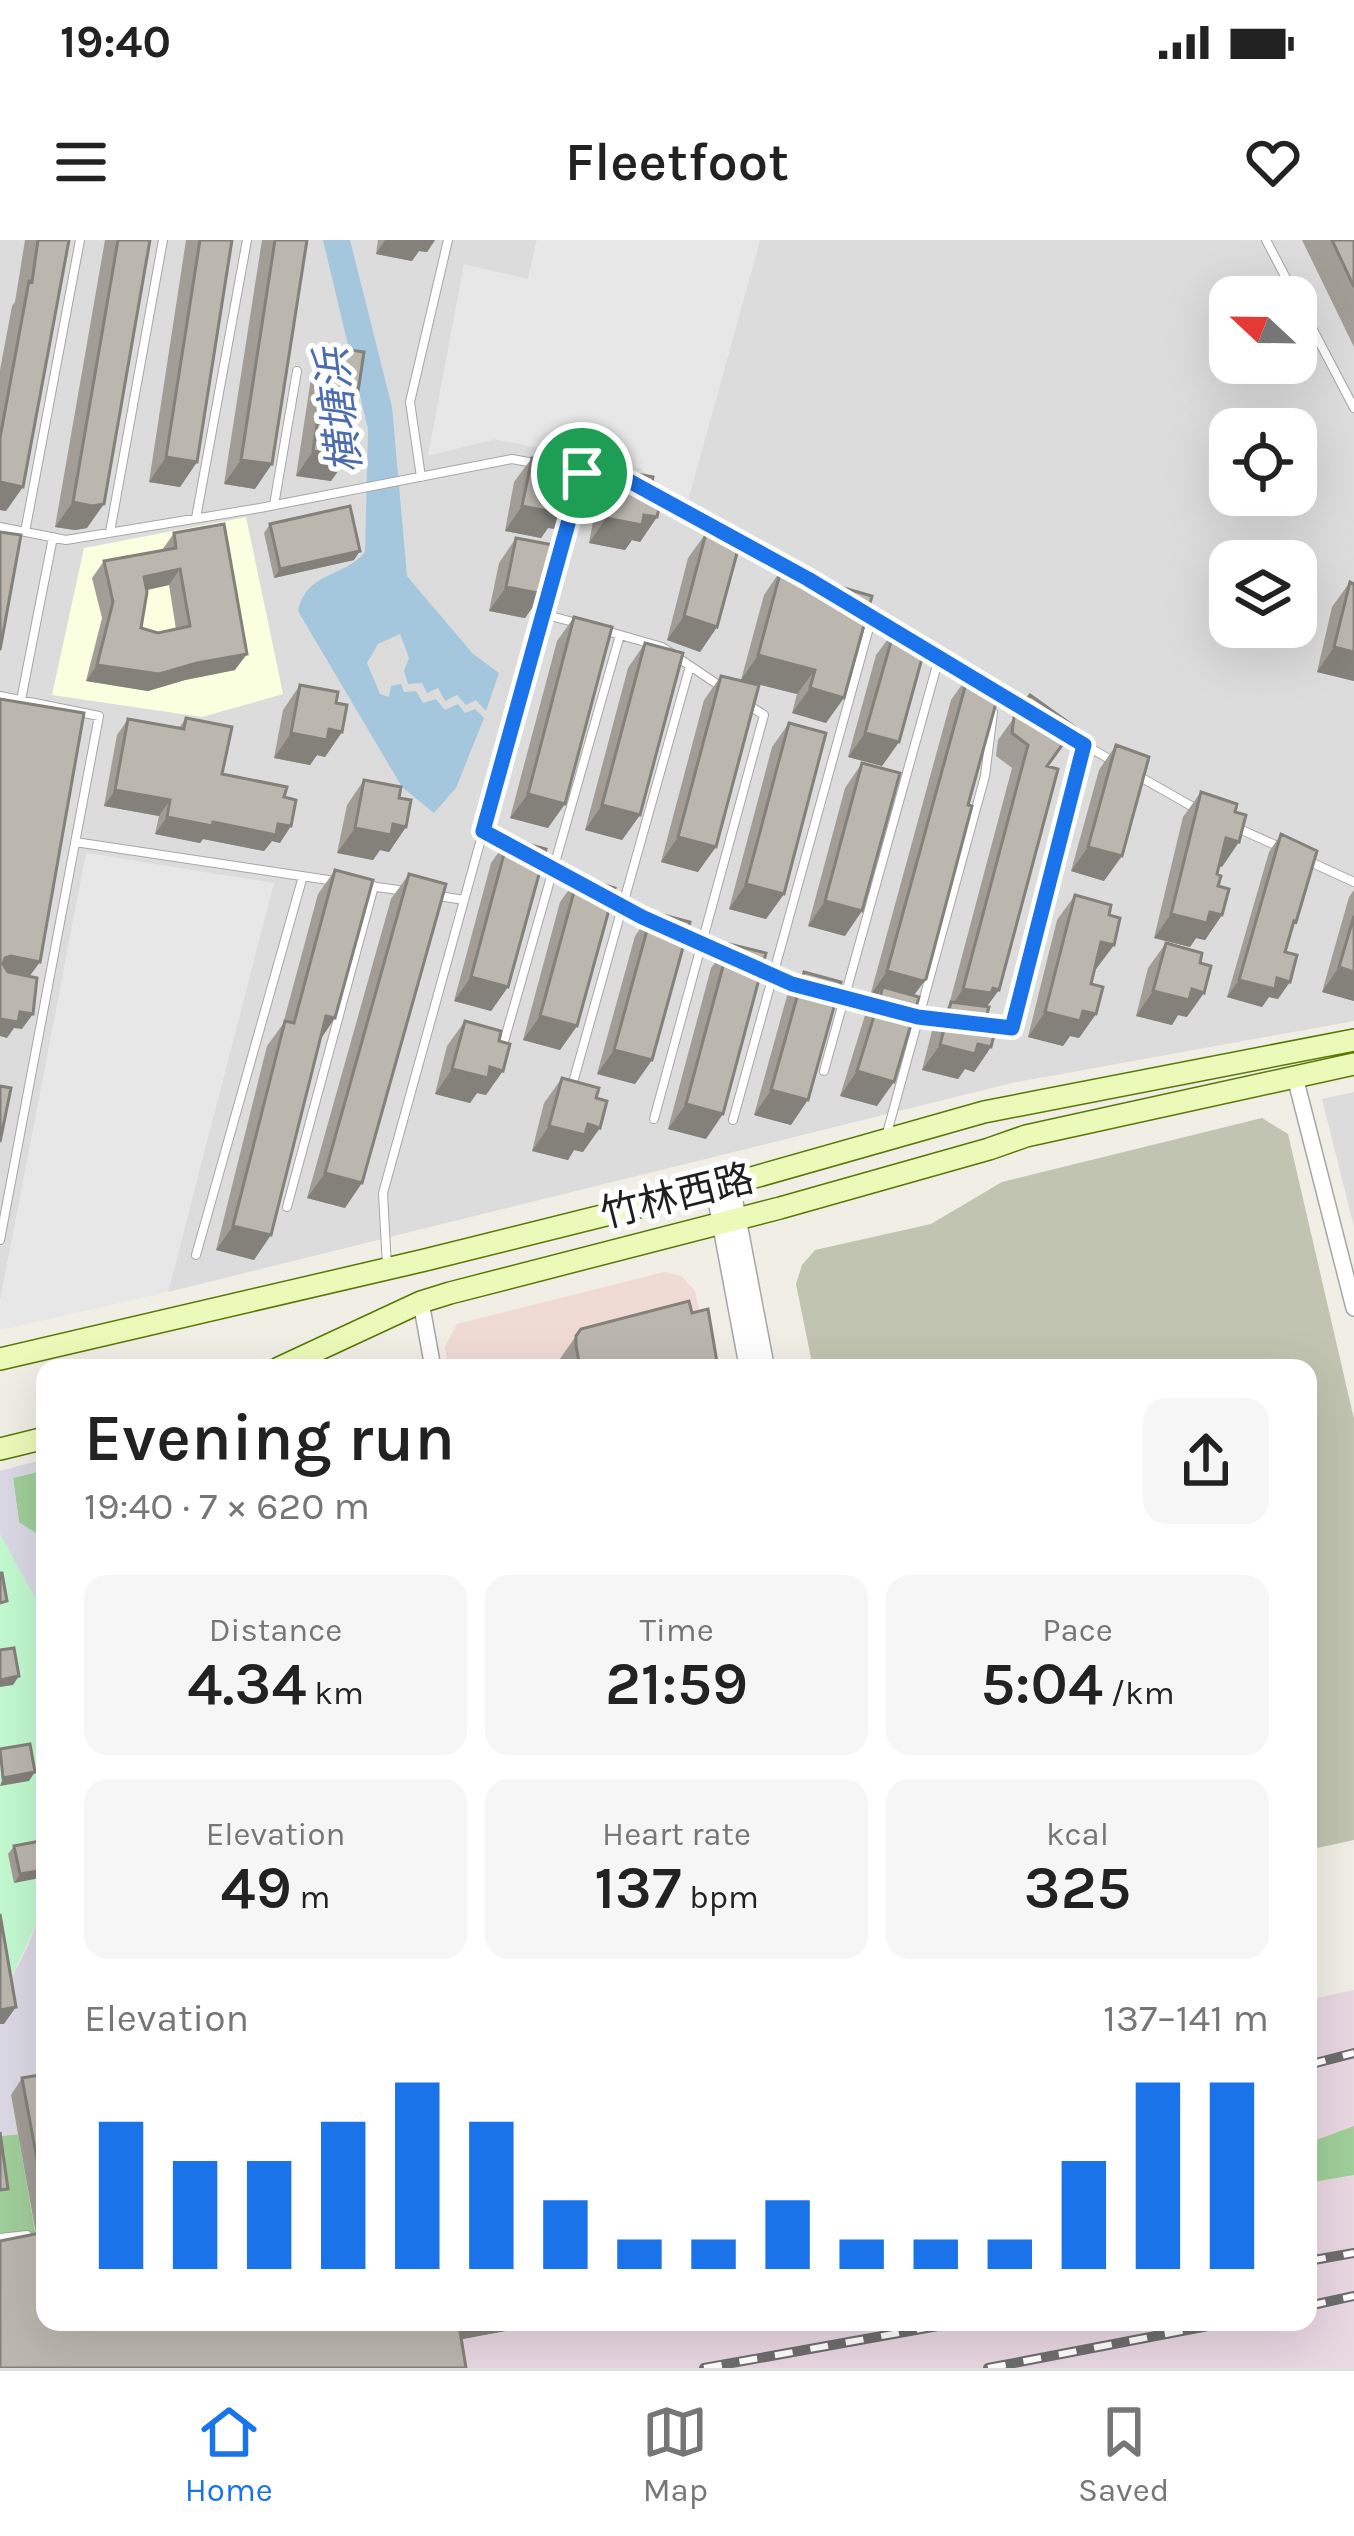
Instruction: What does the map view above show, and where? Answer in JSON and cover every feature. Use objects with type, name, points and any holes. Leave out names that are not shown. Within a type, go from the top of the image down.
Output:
[{"type":"main road","name":"竹林西路","points":[[0,1359],[388,1269],[722,1185],[984,1112],[1354,1040]]},
{"type":"main road","name":"竹林西路","points":[[298,1359],[421,1302],[730,1221],[1026,1136],[1354,1064]]},
{"type":"main road","points":[[0,1449],[36,1440]]},
{"type":"street","points":[[1295,1077],[1354,1308]]},
{"type":"street","points":[[722,1185],[763,1359]]},
{"type":"street","points":[[730,1221],[747,1359]]},
{"type":"street","points":[[421,1302],[431,1359]]},
{"type":"lane","points":[[25,532],[80,240]]},
{"type":"lane","points":[[110,532],[163,240]]},
{"type":"lane","points":[[196,518],[248,240]]},
{"type":"lane","points":[[421,477],[410,402],[448,240]]},
{"type":"lane","points":[[1266,240],[1354,408]]},
{"type":"lane","points":[[274,506],[297,370]]},
{"type":"lane","points":[[0,527],[66,540],[274,506],[512,459],[536,464]]},
{"type":"lane","points":[[559,468],[631,482]]},
{"type":"lane","points":[[388,1269],[382,1193],[582,473]]},
{"type":"lane","points":[[651,493],[824,589]]},
{"type":"lane","points":[[21,700],[53,537]]},
{"type":"lane","points":[[856,608],[1196,809],[1354,882]]},
{"type":"lane","points":[[543,614],[582,624]]},
{"type":"lane","points":[[733,1120],[872,617]]},
{"type":"lane","points":[[601,630],[662,647],[764,716],[654,1119]]},
{"type":"lane","points":[[503,1045],[620,635]]},
{"type":"lane","points":[[824,1070],[939,658]]},
{"type":"lane","points":[[571,1090],[690,666]]},
{"type":"lane","points":[[885,1140],[985,776],[996,692]]},
{"type":"lane","points":[[0,696],[99,716],[0,1240]]},
{"type":"lane","points":[[988,1025],[1012,1028],[1084,745]]},
{"type":"lane","points":[[483,831],[518,850]]},
{"type":"lane","points":[[75,842],[464,900]]},
{"type":"lane","points":[[536,860],[701,944],[809,989]]},
{"type":"lane","points":[[196,1255],[303,876]]},
{"type":"lane","points":[[287,1207],[374,886]]},
{"type":"lane","points":[[32,986],[47,989]]},
{"type":"lane","points":[[827,993],[918,1017],[965,1022]]},
{"type":"lane","points":[[0,2238],[27,2235]]},
{"type":"shaded area","points":[[0,240],[537,240],[528,279],[464,265],[429,455],[495,439],[641,468],[686,507],[760,240],[1354,240],[1354,1021],[1012,1083],[168,1292],[273,884],[87,853],[0,1302]]},
{"type":"shaded area","points":[[537,240],[760,240],[686,507],[640,468],[495,439],[428,456],[464,264],[528,279]]},
{"type":"shaded area","points":[[246,517],[283,694],[202,717],[52,695],[84,548]]},
{"type":"shaded area","points":[[86,853],[274,883],[168,1292],[0,1330],[0,1302]]},
{"type":"shaded area","points":[[1354,1092],[1354,1227],[1322,1099]]},
{"type":"shaded area","points":[[1262,1118],[1288,1134],[1354,1419],[1354,1840],[1317,1848],[1317,1359],[811,1359],[796,1284],[802,1265],[815,1250],[931,1224],[1002,1182]]},
{"type":"shaded area","points":[[664,1272],[682,1276],[695,1291],[711,1359],[447,1359],[445,1347],[457,1324]]},
{"type":"shaded area","points":[[36,1461],[36,1472],[13,1478],[19,1522],[36,1533],[36,1600],[0,1534],[0,1471]]},
{"type":"shaded area","points":[[36,1924],[36,2091],[11,2095],[18,2134],[0,2136],[0,1994]]},
{"type":"shaded area","points":[[1354,1990],[1354,2126],[1317,2140],[1317,1998]]},
{"type":"shaded area","points":[[1354,2175],[1354,2368],[0,2368],[36,2331],[1317,2331],[1317,2181]]},
{"type":"green space","points":[[36,1472],[36,1533],[19,1523],[13,1478]]},
{"type":"green space","points":[[0,1534],[36,1600],[36,1923],[0,1994]]},
{"type":"green space","points":[[1354,2126],[1354,2175],[1317,2181],[1317,2140]]},
{"type":"green space","points":[[18,2134],[36,2248],[0,2255],[0,2136]]},
{"type":"water","points":[[323,240],[350,240],[392,407],[407,576],[473,654],[499,673],[486,711],[476,700],[466,705],[457,695],[445,701],[438,688],[427,693],[422,683],[408,684],[404,671],[409,658],[400,634],[378,644],[367,663],[380,694],[389,697],[391,686],[401,684],[404,692],[416,691],[423,703],[436,699],[445,710],[458,704],[465,713],[475,709],[484,718],[456,788],[434,813],[402,787],[298,611],[309,589],[365,552],[368,429]]},
{"type":"building","points":[[38,240],[69,240],[23,487],[0,482],[0,438]]},
{"type":"building","points":[[118,240],[150,240],[104,504],[92,506],[73,502]]},
{"type":"building","points":[[200,240],[232,240],[197,462],[166,457]]},
{"type":"building","points":[[275,240],[307,240],[272,464],[241,460]]},
{"type":"building","points":[[1332,240],[1354,240],[1354,287]]},
{"type":"building","points":[[329,347],[364,352],[348,457],[313,451]]},
{"type":"building","points":[[532,458],[569,465],[567,476],[578,478],[573,505],[560,502],[558,513],[522,506]]},
{"type":"building","points":[[616,470],[653,477],[651,488],[663,490],[657,517],[644,515],[642,525],[606,518]]},
{"type":"building","points":[[350,506],[360,551],[280,569],[270,524]]},
{"type":"building","points":[[224,524],[247,654],[159,674],[97,665],[113,602],[104,561],[176,548],[174,533]],"holes":[[[180,569],[190,626],[158,633],[141,628],[147,592],[144,577]]]},
{"type":"building","points":[[0,532],[21,535],[0,650]]},
{"type":"building","points":[[706,533],[740,542],[717,627],[684,616]]},
{"type":"building","points":[[516,538],[553,545],[551,556],[560,558],[553,585],[544,583],[543,594],[506,587]]},
{"type":"building","points":[[781,570],[872,596],[844,698],[810,688],[815,670],[758,655]]},
{"type":"building","points":[[1350,582],[1354,584],[1354,652],[1334,647]]},
{"type":"building","points":[[574,617],[612,627],[565,804],[528,794]]},
{"type":"building","points":[[894,631],[927,640],[899,742],[865,733]]},
{"type":"building","points":[[645,643],[683,653],[640,815],[602,805]]},
{"type":"building","points":[[721,676],[759,685],[716,847],[678,837]]},
{"type":"building","points":[[968,676],[1001,685],[923,981],[887,971]]},
{"type":"building","points":[[300,685],[338,692],[336,703],[347,705],[342,732],[329,729],[327,740],[291,733]]},
{"type":"building","points":[[1030,695],[1075,727],[1047,766],[1058,769],[999,990],[963,989],[1028,745],[1012,733],[1014,717]]},
{"type":"building","points":[[0,699],[84,713],[40,962],[11,956],[3,964],[8,972],[37,978],[33,1014],[20,1012],[18,1022],[0,1019]]},
{"type":"building","points":[[186,718],[232,727],[222,774],[287,787],[284,797],[296,800],[291,826],[278,824],[276,835],[167,817],[170,800],[115,790],[128,719],[184,729]]},
{"type":"building","points":[[789,723],[826,733],[784,894],[746,884]]},
{"type":"building","points":[[1116,745],[1149,757],[1122,856],[1088,847]]},
{"type":"building","points":[[862,763],[900,773],[862,911],[825,901]]},
{"type":"building","points":[[364,780],[401,787],[399,798],[411,800],[406,827],[393,824],[391,835],[355,828]]},
{"type":"building","points":[[1201,792],[1237,804],[1235,812],[1246,815],[1239,842],[1226,838],[1217,874],[1221,876],[1218,886],[1229,889],[1222,915],[1210,912],[1207,923],[1171,914]]},
{"type":"building","points":[[1281,834],[1317,851],[1285,952],[1297,955],[1290,982],[1277,978],[1275,989],[1239,980]]},
{"type":"building","points":[[508,839],[546,849],[508,987],[471,977]]},
{"type":"building","points":[[335,870],[373,880],[335,1018],[326,1016],[271,1235],[233,1226],[285,1021],[294,1023]]},
{"type":"building","points":[[409,874],[446,884],[362,1183],[325,1173]]},
{"type":"building","points":[[578,877],[615,888],[577,1026],[540,1016]]},
{"type":"building","points":[[1075,895],[1111,905],[1109,915],[1120,918],[1114,945],[1101,942],[1091,984],[1103,987],[1096,1014],[1083,1011],[1080,1021],[1045,1012]]},
{"type":"building","points":[[652,912],[690,922],[652,1060],[614,1050]]},
{"type":"building","points":[[1354,916],[1354,972],[1339,967]]},
{"type":"building","points":[[1166,943],[1202,953],[1200,963],[1211,966],[1204,993],[1192,989],[1189,1000],[1153,991]]},
{"type":"building","points":[[729,944],[766,953],[723,1114],[686,1104]]},
{"type":"building","points":[[804,972],[841,982],[808,1100],[771,1090]]},
{"type":"building","points":[[883,987],[919,997],[894,1082],[857,1071]]},
{"type":"building","points":[[951,1002],[989,1007],[986,1017],[998,1020],[991,1047],[978,1044],[975,1054],[940,1045]]},
{"type":"building","points":[[465,1021],[501,1031],[499,1041],[510,1044],[503,1071],[490,1067],[488,1078],[452,1069]]},
{"type":"building","points":[[562,1078],[599,1088],[596,1098],[607,1101],[600,1128],[588,1124],[585,1135],[549,1126]]},
{"type":"building","points":[[0,1086],[11,1088],[0,1142]]},
{"type":"building","points":[[689,1301],[692,1313],[708,1309],[716,1359],[578,1359],[576,1336],[581,1329]]},
{"type":"building","points":[[0,1573],[7,1601],[0,1603]]},
{"type":"building","points":[[14,1648],[19,1676],[0,1680],[0,1650]]},
{"type":"building","points":[[30,1744],[35,1772],[3,1778],[0,1749]]},
{"type":"building","points":[[36,1842],[36,1871],[20,1874],[14,1846]]},
{"type":"building","points":[[0,1914],[16,2007],[0,2010]]},
{"type":"building","points":[[36,2076],[36,2154],[22,2078]]},
{"type":"building","points":[[0,2132],[8,2189],[0,2190]]},
{"type":"building","points":[[36,2234],[36,2331],[460,2331],[466,2368],[0,2368],[0,2241]]},
{"type":"railway","points":[[1317,2063],[1354,2053]]},
{"type":"railway","points":[[1317,2259],[1354,2253]]},
{"type":"railway","points":[[1317,2304],[1354,2296]]},
{"type":"railway","points":[[704,2368],[910,2331]]},
{"type":"railway","points":[[988,2368],[1182,2331]]},
{"type":"route","points":[[582,473],[631,482],[808,579],[1084,745],[1012,1028],[918,1017],[792,984],[642,917],[483,831],[582,473]]},
{"type":"water label","name":"横塘浜","points":[[339,411]]}]
